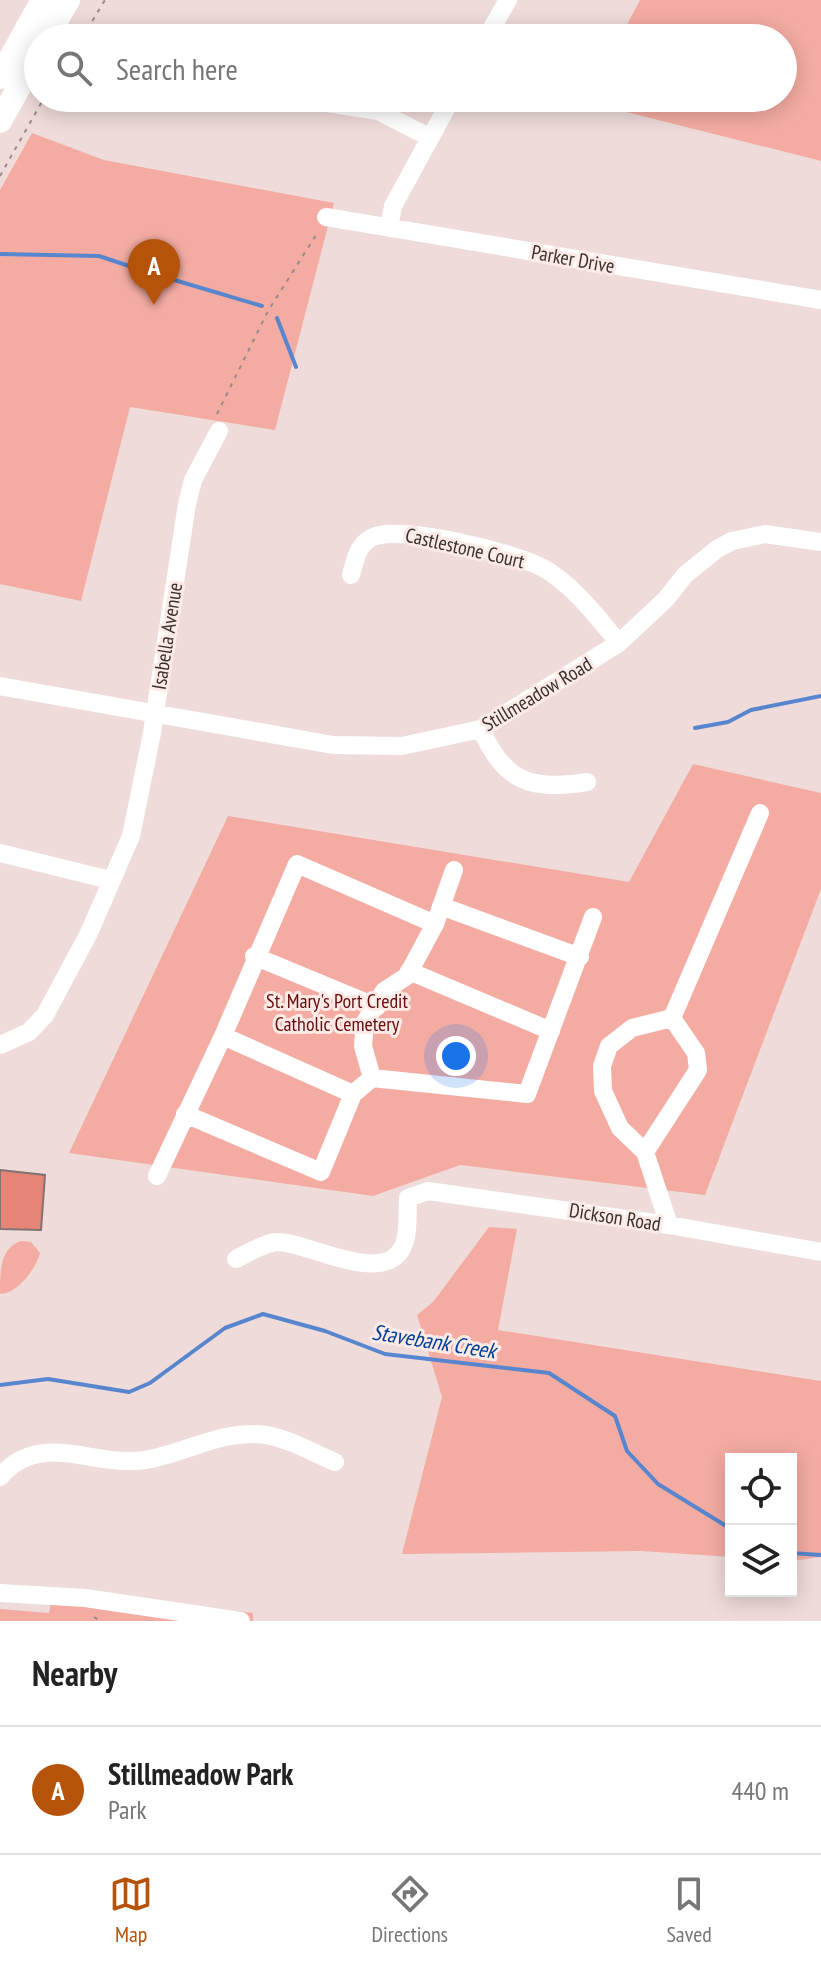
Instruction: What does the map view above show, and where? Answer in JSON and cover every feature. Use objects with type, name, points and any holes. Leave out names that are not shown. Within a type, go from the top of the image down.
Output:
[{"type":"main road","points":[[30,24],[43,0]]},
{"type":"main road","points":[[54,24],[68,0]]},
{"type":"main road","points":[[0,77],[24,34]]},
{"type":"main road","points":[[0,121],[24,78]]},
{"type":"street","points":[[494,24],[508,0]]},
{"type":"street","points":[[380,112],[429,137]]},
{"type":"street","points":[[389,228],[393,206],[444,112]]},
{"type":"street","name":"Parker Drive","points":[[326,217],[821,300]]},
{"type":"street","name":"Isabella Avenue","points":[[0,1045],[29,1032],[45,1015],[89,933],[131,836],[155,712],[187,504],[193,480],[219,431]]},
{"type":"street","name":"Castlestone Court","points":[[351,575],[360,548],[382,533],[404,533],[501,552],[523,558],[562,581],[619,643]]},
{"type":"street","name":"Stillmeadow Road","points":[[0,686],[363,748],[402,746],[481,729],[619,643],[666,599],[685,575],[732,541],[765,534],[821,542]]},
{"type":"street","points":[[481,729],[492,756],[504,769],[523,781],[555,787],[587,782]]},
{"type":"street","points":[[672,1018],[760,813]]},
{"type":"street","points":[[0,853],[110,880]]},
{"type":"street","points":[[157,1176],[223,1036],[254,956],[297,864],[438,915],[580,957]]},
{"type":"street","points":[[372,1078],[363,1046],[365,1022],[384,991],[409,971],[438,915],[454,870]]},
{"type":"street","points":[[185,1114],[321,1172],[353,1094],[372,1078],[527,1094],[593,917]]},
{"type":"street","points":[[254,956],[377,1007]]},
{"type":"street","points":[[409,971],[551,1031]]},
{"type":"street","points":[[669,1225],[645,1152],[620,1128],[603,1091],[602,1066],[609,1046],[632,1028],[672,1018]]},
{"type":"street","points":[[645,1152],[698,1070],[696,1053],[672,1018]]},
{"type":"street","points":[[223,1036],[353,1094]]},
{"type":"street","name":"Dickson Road","points":[[236,1259],[277,1242],[338,1259],[379,1263],[398,1253],[405,1242],[408,1198],[428,1191],[669,1225],[821,1252]]},
{"type":"street","points":[[0,1477],[15,1461],[36,1452],[53,1450],[106,1460],[142,1460],[234,1435],[279,1439],[335,1462]]},
{"type":"street","points":[[0,1593],[85,1598],[241,1621]]},
{"type":"path","points":[[90,24],[105,0]]},
{"type":"path","points":[[0,176],[36,112]]},
{"type":"path","points":[[219,431],[217,411],[268,311],[326,217]]},
{"type":"green space","points":[[640,0],[821,0],[821,161],[627,112],[797,112],[797,24],[627,24]]},
{"type":"green space","points":[[32,133],[104,160],[334,203],[275,430],[130,407],[81,601],[0,584],[0,190]]},
{"type":"green space","name":"St. Mary's Port Credit Catholic Cemetery","points":[[693,764],[821,793],[821,889],[705,1195],[460,1165],[373,1196],[69,1153],[228,816],[629,882]]},
{"type":"green space","points":[[489,1227],[517,1229],[498,1330],[821,1381],[821,1557],[797,1560],[797,1453],[725,1453],[725,1557],[641,1551],[402,1554],[442,1397],[417,1315],[433,1302]]},
{"type":"green space","points":[[21,1241],[31,1242],[40,1253],[38,1259],[19,1285],[0,1294],[5,1255]]},
{"type":"green space","points":[[53,1590],[253,1613],[253,1621],[0,1621],[0,1609],[49,1613]]},
{"type":"building","points":[[0,1170],[45,1175],[41,1230],[0,1229]]},
{"type":"waterway","points":[[0,254],[99,256],[135,268]]},
{"type":"waterway","points":[[171,279],[262,306]]},
{"type":"waterway","points":[[277,318],[296,367]]},
{"type":"waterway","points":[[695,728],[728,722],[751,710],[821,696]]},
{"type":"waterway","name":"Stavebank Creek","points":[[0,1385],[48,1379],[129,1392],[150,1383],[225,1328],[263,1314],[325,1331],[385,1354],[549,1373],[615,1416],[627,1451],[658,1484],[725,1525]]},
{"type":"waterway","name":"Stavebank Creek","points":[[797,1553],[821,1555]]},
{"type":"place","name":"Stillmeadow Park","points":[[154,305]]}]
